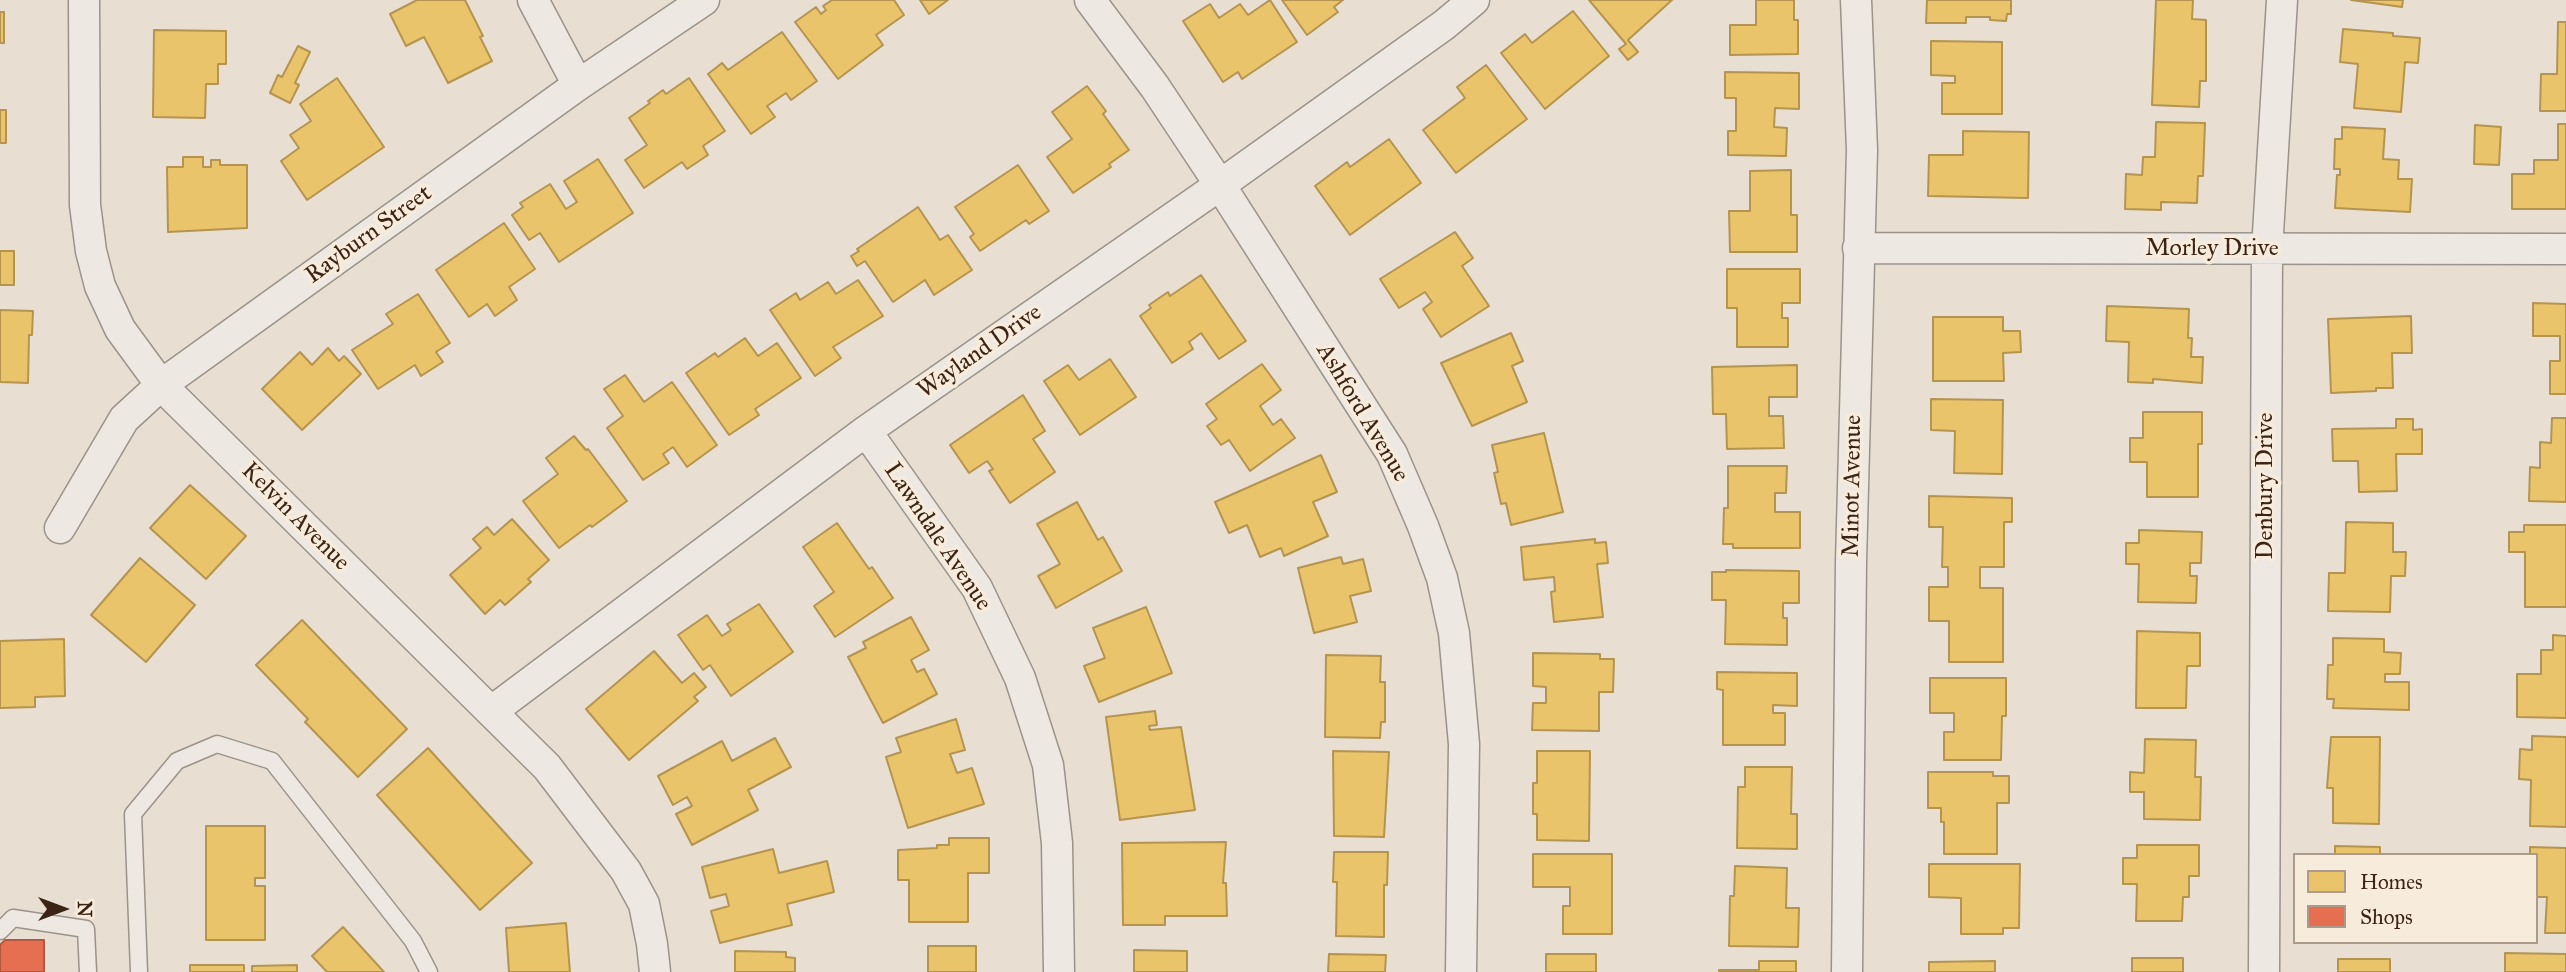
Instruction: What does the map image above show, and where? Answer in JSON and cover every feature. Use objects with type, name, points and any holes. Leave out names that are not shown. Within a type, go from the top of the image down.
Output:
[{"type":"street","name":"Kelvin Avenue","points":[[84,0],[86,205],[91,251],[100,286],[120,330],[161,385],[547,767],[626,871],[644,904],[654,972]]},
{"type":"street","points":[[533,0],[578,85]]},
{"type":"street","name":"Rayburn Street","points":[[60,528],[124,419],[161,385],[578,85],[704,0]]},
{"type":"street","name":"Ashford Avenue","points":[[1090,0],[1155,87],[1392,454],[1423,526],[1442,578],[1454,633],[1464,744],[1461,972]]},
{"type":"street","name":"Wayland Drive","points":[[492,711],[866,431],[1220,185],[1444,25],[1474,0]]},
{"type":"street","name":"Minot Avenue","points":[[1847,972],[1851,562],[1862,150],[1856,0]]},
{"type":"street","name":"Denbury Drive","points":[[2264,972],[2267,250],[2282,0]]},
{"type":"street","name":"Morley Drive","points":[[1858,248],[2566,249]]},
{"type":"street","name":"Lawndale Avenue","points":[[866,431],[977,588],[1020,678],[1048,765],[1057,842],[1059,972]]},
{"type":"lane","points":[[139,972],[133,814],[177,761],[217,744],[272,761],[413,941],[429,972]]},
{"type":"lane","points":[[0,931],[13,918],[86,929],[88,972]]},
{"type":"building: Homes","points":[[417,0],[465,0],[492,61],[448,83],[424,37],[406,46],[390,14]]},
{"type":"building: Homes","points":[[832,0],[894,0],[904,15],[876,35],[883,45],[838,79],[795,22],[816,7],[821,14],[826,10],[823,6]]},
{"type":"building: Homes","points":[[920,0],[948,0],[929,14]]},
{"type":"building: Homes","points":[[1270,0],[1297,42],[1242,79],[1238,72],[1223,82],[1183,21],[1210,4],[1219,18],[1240,4],[1248,15]]},
{"type":"building: Homes","points":[[1282,0],[1343,0],[1334,7],[1338,12],[1307,35]]},
{"type":"building: Homes","points":[[1589,0],[1672,0],[1628,40],[1638,52],[1628,60],[1619,49],[1626,44]]},
{"type":"building: Homes","points":[[1756,0],[1794,0],[1794,20],[1798,20],[1798,54],[1730,55],[1730,25],[1756,25]]},
{"type":"building: Homes","points":[[1927,0],[2011,0],[2011,14],[2007,14],[2006,21],[1990,20],[1990,17],[1966,17],[1966,23],[1926,23]]},
{"type":"building: Homes","points":[[2156,0],[2193,0],[2192,19],[2206,20],[2206,81],[2200,81],[2199,107],[2152,105]]},
{"type":"building: Homes","points":[[2351,0],[2403,0],[2402,7]]},
{"type":"building: Homes","points":[[1573,11],[1609,56],[1545,109],[1501,53],[1525,34],[1532,43]]},
{"type":"building: Homes","points":[[0,12],[4,12],[4,43],[0,43]]},
{"type":"building: Homes","points":[[2558,22],[2566,22],[2566,111],[2540,111],[2541,74],[2557,74]]},
{"type":"building: Homes","points":[[2343,29],[2420,38],[2418,63],[2405,62],[2401,112],[2354,108],[2358,64],[2340,62]]},
{"type":"building: Homes","points":[[154,30],[226,31],[226,64],[218,64],[218,84],[206,84],[205,118],[153,117]]},
{"type":"building: Homes","points":[[782,32],[817,81],[791,100],[786,93],[767,106],[775,117],[751,134],[708,74],[722,63],[728,70]]},
{"type":"building: Homes","points":[[1931,41],[2002,42],[2002,114],[1942,114],[1942,83],[1955,83],[1955,76],[1931,75]]},
{"type":"building: Homes","points":[[298,46],[310,52],[295,83],[299,85],[290,103],[270,93],[278,75],[282,77]]},
{"type":"building: Homes","points":[[1486,65],[1527,119],[1456,173],[1423,130],[1465,98],[1457,87]]},
{"type":"building: Homes","points":[[1725,72],[1799,73],[1799,109],[1775,108],[1774,127],[1787,128],[1786,156],[1728,155],[1728,131],[1736,131],[1736,98],[1725,98]]},
{"type":"building: Homes","points":[[337,78],[384,147],[307,200],[281,161],[299,148],[290,135],[311,121],[300,104]]},
{"type":"building: Homes","points":[[689,78],[725,131],[703,146],[708,155],[687,169],[682,162],[644,188],[625,160],[647,145],[629,118],[663,90],[666,94]]},
{"type":"building: Homes","points":[[1087,86],[1106,111],[1103,114],[1129,150],[1109,164],[1111,167],[1073,193],[1047,157],[1072,139],[1052,112]]},
{"type":"building: Homes","points":[[0,110],[6,110],[6,143],[0,143]]},
{"type":"building: Homes","points":[[2156,122],[2205,123],[2203,176],[2198,176],[2197,203],[2161,202],[2161,210],[2125,209],[2126,174],[2142,175],[2143,157],[2155,157]]},
{"type":"building: Homes","points":[[2558,124],[2566,124],[2566,209],[2512,209],[2512,174],[2534,174],[2534,160],[2558,160]]},
{"type":"building: Homes","points":[[2475,125],[2501,127],[2499,165],[2474,164]]},
{"type":"building: Homes","points":[[2342,127],[2385,129],[2383,159],[2399,160],[2398,179],[2412,179],[2410,212],[2335,208],[2337,175],[2340,175],[2340,169],[2334,169],[2335,139],[2342,139]]},
{"type":"building: Homes","points":[[1963,131],[2029,132],[2028,198],[1928,196],[1929,155],[1963,155]]},
{"type":"building: Homes","points":[[1389,139],[1421,183],[1350,235],[1315,186],[1347,162],[1350,167]]},
{"type":"building: Homes","points":[[183,157],[203,157],[203,167],[211,167],[211,160],[220,160],[220,165],[247,165],[247,228],[168,232],[167,167],[183,167]]},
{"type":"building: Homes","points":[[598,159],[633,213],[559,262],[540,233],[529,240],[512,215],[523,207],[520,203],[550,184],[566,209],[577,202],[564,181]]},
{"type":"building: Homes","points":[[1018,165],[1049,211],[1029,224],[1026,220],[980,251],[970,237],[974,234],[955,207]]},
{"type":"building: Homes","points":[[1791,170],[1791,215],[1797,215],[1797,252],[1730,252],[1729,211],[1750,211],[1750,171]]},
{"type":"building: Homes","points":[[918,207],[940,240],[948,235],[972,270],[934,295],[925,280],[893,302],[865,261],[857,266],[851,256],[859,251],[857,249]]},
{"type":"building: Homes","points":[[504,223],[535,269],[509,287],[517,300],[495,316],[487,304],[469,317],[436,270]]},
{"type":"building: Homes","points":[[1455,232],[1473,258],[1462,266],[1489,306],[1441,337],[1423,309],[1432,302],[1425,292],[1399,308],[1380,279]]},
{"type":"building: Homes","points":[[0,251],[14,251],[14,285],[0,285]]},
{"type":"building: Homes","points":[[1727,269],[1800,269],[1800,303],[1782,303],[1782,318],[1788,318],[1788,347],[1737,347],[1737,308],[1727,308]]},
{"type":"building: Homes","points":[[1201,275],[1246,341],[1219,359],[1201,333],[1189,342],[1193,349],[1172,363],[1140,316],[1151,308],[1149,305],[1168,292],[1170,296]]},
{"type":"building: Homes","points":[[858,280],[883,316],[833,347],[841,358],[815,376],[770,310],[796,293],[800,300],[828,282],[836,294]]},
{"type":"building: Homes","points":[[418,294],[450,343],[436,352],[443,362],[421,376],[415,365],[378,389],[352,350],[393,324],[386,314]]},
{"type":"building: Homes","points":[[2533,303],[2566,304],[2566,394],[2550,394],[2550,361],[2560,361],[2560,336],[2533,336]]},
{"type":"building: Homes","points":[[2107,306],[2189,309],[2188,338],[2192,338],[2191,357],[2203,357],[2202,383],[2153,379],[2153,383],[2128,382],[2129,342],[2106,341]]},
{"type":"building: Homes","points":[[0,310],[33,311],[32,335],[29,335],[28,383],[0,382]]},
{"type":"building: Homes","points":[[2411,316],[2412,353],[2392,353],[2393,388],[2331,393],[2328,319]]},
{"type":"building: Homes","points":[[1933,317],[2003,317],[2003,331],[2020,331],[2021,352],[2003,353],[2004,381],[1933,381]]},
{"type":"building: Homes","points":[[1511,333],[1523,361],[1512,366],[1527,402],[1472,426],[1441,363]]},
{"type":"building: Homes","points":[[745,338],[758,356],[777,343],[801,378],[755,409],[759,415],[729,435],[686,373],[715,353],[718,357]]},
{"type":"building: Homes","points":[[328,348],[339,361],[344,356],[361,374],[302,430],[262,389],[300,352],[312,365]]},
{"type":"building: Homes","points":[[1110,359],[1136,397],[1080,435],[1044,381],[1068,365],[1079,380]]},
{"type":"building: Homes","points":[[1262,364],[1281,390],[1260,406],[1273,425],[1281,419],[1295,438],[1250,471],[1229,440],[1221,445],[1207,426],[1217,419],[1206,404]]},
{"type":"building: Homes","points":[[1797,365],[1797,397],[1769,397],[1769,416],[1783,416],[1784,448],[1727,449],[1726,414],[1713,414],[1712,367]]},
{"type":"building: Homes","points":[[625,375],[644,402],[672,382],[717,445],[687,467],[673,447],[663,454],[669,463],[643,480],[607,428],[623,416],[604,389]]},
{"type":"building: Homes","points":[[1023,395],[1045,431],[1033,439],[1055,472],[1010,503],[989,471],[993,469],[987,461],[969,473],[950,445]]},
{"type":"building: Homes","points":[[1931,399],[2003,400],[2002,474],[1954,473],[1955,431],[1931,430]]},
{"type":"building: Homes","points":[[2143,412],[2202,412],[2202,444],[2198,444],[2198,497],[2147,497],[2147,462],[2130,462],[2130,438],[2143,438]]},
{"type":"building: Homes","points":[[2552,418],[2566,418],[2566,502],[2529,501],[2530,467],[2540,468],[2540,442],[2551,443]]},
{"type":"building: Homes","points":[[2396,419],[2413,419],[2413,430],[2422,429],[2422,454],[2396,454],[2397,491],[2359,492],[2358,461],[2333,461],[2332,429],[2396,428]]},
{"type":"building: Homes","points":[[1544,433],[1563,512],[1511,525],[1506,503],[1501,504],[1494,473],[1498,472],[1492,445]]},
{"type":"building: Homes","points":[[574,436],[588,449],[627,501],[559,548],[523,501],[558,474],[546,458]]},
{"type":"building: Homes","points":[[1321,455],[1337,492],[1313,502],[1328,536],[1284,556],[1281,548],[1260,557],[1247,525],[1229,533],[1215,502]]},
{"type":"building: Homes","points":[[1728,466],[1787,466],[1786,493],[1775,493],[1775,512],[1800,512],[1800,548],[1733,548],[1733,544],[1723,544],[1724,508],[1728,508]]},
{"type":"building: Homes","points":[[190,485],[246,536],[206,579],[150,528]]},
{"type":"building: Homes","points":[[1929,496],[2012,498],[2012,522],[2004,522],[2004,567],[1980,567],[1980,588],[2003,588],[2003,662],[1949,662],[1949,621],[1929,621],[1929,587],[1948,587],[1948,567],[1942,567],[1943,527],[1929,527]]},
{"type":"building: Homes","points":[[1077,502],[1098,540],[1103,537],[1122,571],[1056,608],[1038,576],[1060,564],[1037,524]]},
{"type":"building: Homes","points":[[512,519],[549,560],[528,579],[531,582],[505,605],[500,600],[485,614],[450,575],[481,548],[473,539],[487,527],[494,535]]},
{"type":"building: Homes","points":[[2346,522],[2393,523],[2393,552],[2406,552],[2405,576],[2391,576],[2390,612],[2328,611],[2329,573],[2345,573]]},
{"type":"building: Homes","points":[[837,523],[893,598],[835,637],[814,606],[834,592],[803,547]]},
{"type":"building: Homes","points":[[2524,525],[2566,525],[2566,607],[2525,607],[2525,552],[2509,552],[2509,532],[2524,532]]},
{"type":"building: Homes","points":[[2139,530],[2202,532],[2201,563],[2190,563],[2190,576],[2197,576],[2196,603],[2138,602],[2139,564],[2126,564],[2126,543],[2139,543]]},
{"type":"building: Homes","points":[[1595,539],[1595,543],[1606,542],[1608,563],[1597,564],[1603,617],[1554,622],[1551,592],[1555,591],[1554,577],[1524,580],[1521,547]]},
{"type":"building: Homes","points":[[1341,557],[1343,564],[1363,559],[1371,591],[1350,596],[1357,622],[1314,633],[1298,568]]},
{"type":"building: Homes","points":[[140,558],[195,605],[146,662],[91,615]]},
{"type":"building: Homes","points":[[1799,571],[1799,603],[1783,603],[1783,618],[1787,618],[1787,645],[1725,644],[1726,600],[1712,600],[1712,572]]},
{"type":"building: Homes","points":[[759,604],[793,652],[731,696],[710,665],[703,670],[678,635],[707,615],[722,636],[731,630],[727,624]]},
{"type":"building: Homes","points":[[1146,607],[1172,673],[1099,702],[1084,666],[1105,658],[1093,628]]},
{"type":"building: Homes","points":[[911,617],[929,650],[911,660],[917,672],[924,669],[937,694],[883,723],[848,657],[866,648],[863,642]]},
{"type":"building: Homes","points":[[302,620],[407,729],[358,777],[305,722],[308,719],[256,665]]},
{"type":"building: Homes","points":[[2137,631],[2200,633],[2200,666],[2187,666],[2186,708],[2136,708]]},
{"type":"building: Homes","points":[[2553,635],[2566,636],[2566,718],[2517,717],[2517,674],[2541,674],[2541,650],[2553,650]]},
{"type":"building: Homes","points":[[2333,638],[2384,639],[2384,652],[2401,653],[2400,674],[2385,674],[2385,682],[2409,682],[2409,710],[2333,708],[2334,699],[2327,699],[2328,665],[2333,665]]},
{"type":"building: Homes","points":[[64,639],[65,696],[35,697],[35,707],[0,708],[0,641]]},
{"type":"building: Homes","points":[[654,651],[682,683],[694,673],[706,687],[694,697],[698,701],[629,760],[586,709]]},
{"type":"building: Homes","points":[[1533,653],[1600,654],[1600,659],[1614,659],[1613,692],[1599,692],[1599,731],[1532,730],[1533,703],[1546,703],[1546,687],[1533,686]]},
{"type":"building: Homes","points":[[1326,655],[1381,656],[1380,682],[1385,682],[1385,722],[1381,722],[1380,738],[1325,737]]},
{"type":"building: Homes","points":[[1717,672],[1797,673],[1797,706],[1773,705],[1773,713],[1785,713],[1785,745],[1723,745],[1723,690],[1717,689]]},
{"type":"building: Homes","points":[[1930,678],[2006,678],[2006,716],[2002,716],[2001,760],[1944,760],[1944,732],[1954,732],[1954,713],[1930,713]]},
{"type":"building: Homes","points":[[1155,711],[1157,725],[1149,726],[1150,730],[1181,727],[1195,810],[1120,820],[1106,717]]},
{"type":"building: Homes","points":[[956,719],[965,750],[950,754],[957,773],[972,768],[984,804],[908,828],[886,757],[901,752],[896,738]]},
{"type":"building: Homes","points":[[2532,736],[2566,737],[2566,827],[2530,826],[2531,780],[2519,779],[2520,749],[2532,750]]},
{"type":"building: Homes","points":[[2331,737],[2380,737],[2379,824],[2333,823],[2333,788],[2327,788]]},
{"type":"building: Homes","points":[[775,738],[791,767],[748,790],[758,810],[692,845],[676,814],[692,806],[687,797],[673,805],[658,776],[722,741],[732,761]]},
{"type":"building: Homes","points":[[2145,739],[2196,740],[2195,777],[2201,777],[2200,820],[2144,819],[2144,792],[2130,792],[2130,772],[2144,773]]},
{"type":"building: Homes","points":[[428,748],[532,863],[480,910],[377,795]]},
{"type":"building: Homes","points":[[1333,751],[1389,752],[1384,837],[1334,836]]},
{"type":"building: Homes","points":[[1537,751],[1590,751],[1589,841],[1537,840],[1537,814],[1533,814],[1533,783],[1537,783]]},
{"type":"building: Homes","points":[[1745,767],[1792,767],[1791,814],[1797,814],[1797,849],[1737,848],[1738,787],[1745,787]]},
{"type":"building: Homes","points":[[1928,772],[1993,772],[1993,776],[2009,776],[2009,803],[1997,803],[1997,854],[1944,854],[1941,808],[1928,808]]},
{"type":"building: Homes","points":[[206,826],[265,826],[265,878],[255,878],[255,886],[265,886],[265,940],[206,940]]},
{"type":"building: Homes","points":[[949,838],[989,838],[989,873],[968,873],[968,922],[909,922],[909,880],[898,880],[898,850],[937,848],[937,845],[949,845]]},
{"type":"building: Homes","points":[[1226,842],[1223,883],[1226,883],[1227,916],[1165,916],[1165,925],[1123,925],[1122,843]]},
{"type":"building: Homes","points":[[2137,845],[2199,845],[2199,876],[2189,876],[2189,897],[2183,897],[2182,921],[2136,921],[2137,884],[2123,884],[2123,858],[2137,858]]},
{"type":"building: Homes","points":[[2335,846],[2380,847],[2380,853],[2335,853]]},
{"type":"building: Homes","points":[[2530,847],[2566,848],[2566,933],[2545,933],[2547,897],[2538,897],[2538,853],[2530,853]]},
{"type":"building: Homes","points":[[773,849],[779,873],[827,861],[834,892],[787,904],[792,925],[720,943],[711,911],[729,906],[726,894],[710,898],[702,867]]},
{"type":"building: Homes","points":[[1334,852],[1388,852],[1387,885],[1384,885],[1384,937],[1336,936],[1337,882],[1333,882]]},
{"type":"building: Homes","points":[[1533,854],[1612,854],[1612,934],[1563,934],[1563,906],[1570,906],[1570,887],[1533,887]]},
{"type":"building: Homes","points":[[1929,864],[2020,864],[2019,928],[2003,928],[2003,934],[1961,934],[1961,898],[1929,897]]},
{"type":"building: Homes","points":[[1735,866],[1787,868],[1786,908],[1799,908],[1798,947],[1729,946],[1730,896],[1734,896]]},
{"type":"building: Homes","points":[[566,923],[570,972],[509,972],[506,928]]},
{"type":"building: Homes","points":[[343,927],[384,972],[327,972],[312,956]]},
{"type":"building: Homes","points":[[928,946],[976,946],[976,972],[928,972]]},
{"type":"building: Homes","points":[[1134,950],[1187,951],[1187,972],[1134,972]]},
{"type":"building: Homes","points":[[735,951],[786,952],[786,957],[795,958],[795,972],[735,972]]},
{"type":"building: Homes","points":[[2505,953],[2566,954],[2566,972],[2505,972]]},
{"type":"building: Homes","points":[[1329,954],[1386,955],[1385,972],[1328,972]]},
{"type":"building: Homes","points":[[1546,954],[1596,954],[1596,972],[1546,972]]},
{"type":"building: Homes","points":[[2132,958],[2183,958],[2183,972],[2132,972]]},
{"type":"building: Homes","points":[[2338,959],[2390,959],[2390,972],[2338,972]]},
{"type":"building: Homes","points":[[1759,961],[1796,961],[1796,972],[1719,972],[1759,970]]},
{"type":"building: Homes","points":[[1995,961],[1995,972],[1929,972],[1929,962]]},
{"type":"building: Homes","points":[[190,965],[244,965],[244,972],[190,972]]},
{"type":"building: Homes","points":[[297,965],[297,972],[252,972],[252,966]]},
{"type":"building: Shops","points":[[5,940],[44,940],[44,972],[0,972],[0,945]]}]
